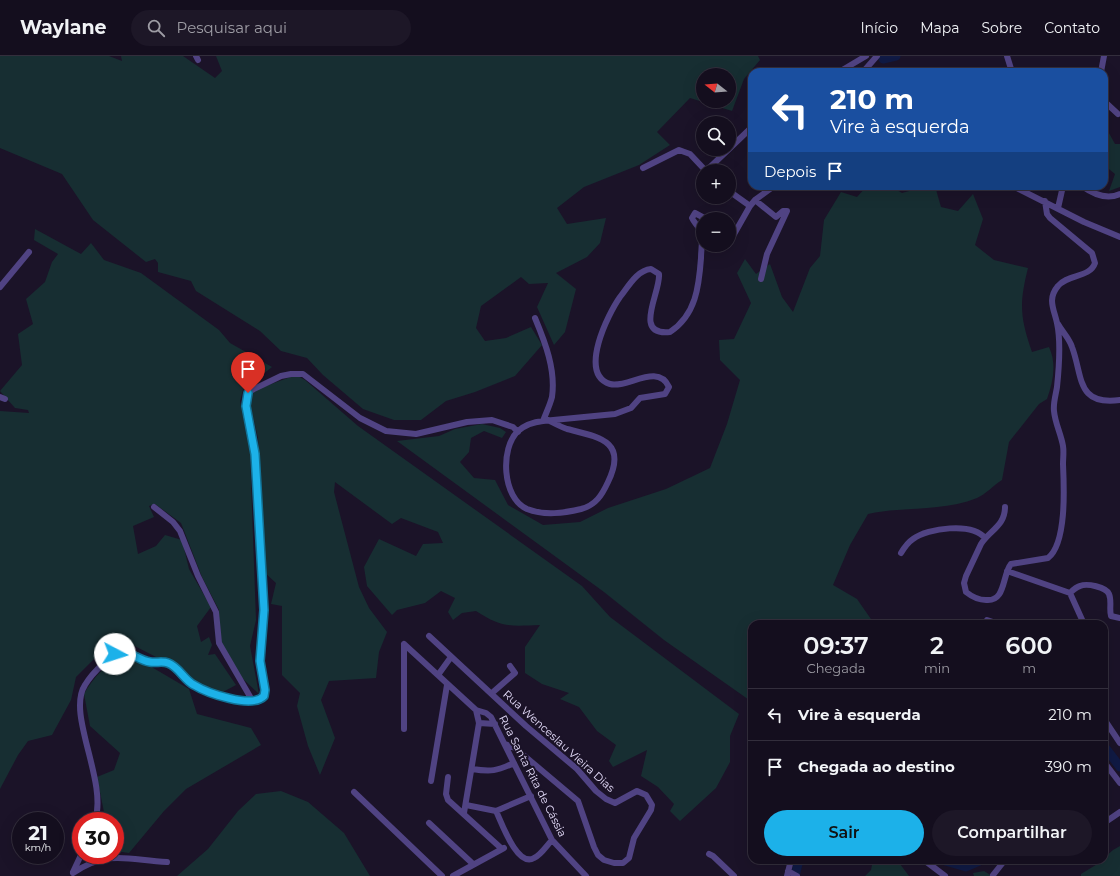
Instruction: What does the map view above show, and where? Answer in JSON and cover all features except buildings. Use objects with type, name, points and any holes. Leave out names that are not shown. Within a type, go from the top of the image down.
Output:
[{"type":"street","points":[[846,68],[866,56]]},
{"type":"street","points":[[866,68],[877,56]]},
{"type":"street","points":[[1007,56],[1011,68]]},
{"type":"street","points":[[1102,68],[1104,56]]},
{"type":"street","points":[[1108,105],[1118,114]]},
{"type":"street","points":[[736,142],[748,131]]},
{"type":"street","points":[[643,168],[679,150],[690,154],[699,164]]},
{"type":"street","points":[[713,164],[722,156]]},
{"type":"street","points":[[736,230],[754,200],[768,190]]},
{"type":"street","points":[[1022,190],[1089,225],[1120,237]]},
{"type":"street","points":[[1058,208],[1062,190]]},
{"type":"street","points":[[1089,190],[1099,196],[1114,197],[1120,194]]},
{"type":"street","points":[[736,195],[750,206]]},
{"type":"street","points":[[754,200],[776,217],[784,210],[787,211],[784,222],[767,254],[761,280]]},
{"type":"street","points":[[1005,507],[1005,513],[999,526],[985,538],[964,583],[966,592],[983,600],[996,599],[1002,589],[1009,565],[1014,562],[1044,558],[1051,555],[1057,545],[1062,521],[1065,486],[1064,448],[1054,408],[1058,373],[1057,323],[1051,300],[1057,286],[1061,282],[1092,269],[1095,262],[1092,253],[1050,218],[1047,214],[1045,201]]},
{"type":"street","points":[[696,214],[692,218],[696,224]]},
{"type":"street","points":[[0,287],[29,252]]},
{"type":"street","points":[[546,420],[566,428],[592,434],[605,441],[613,453],[613,467],[602,494],[594,504],[564,513],[547,513],[526,508],[519,502],[509,486],[506,467],[511,444],[518,432],[532,423],[546,420],[622,412],[631,408],[640,398],[665,394],[668,391],[667,383],[658,377],[644,377],[614,385],[605,382],[598,374],[596,354],[606,319],[633,281],[644,270],[651,269],[659,274],[659,285],[650,318],[653,327],[658,332],[670,332],[688,314],[693,305],[698,288],[701,252]]},
{"type":"street","points":[[535,318],[547,346],[552,387],[546,420]]},
{"type":"street","points":[[1057,323],[1068,336],[1081,383],[1086,391],[1097,400],[1108,402],[1120,400]]},
{"type":"street","points":[[97,812],[98,796],[82,723],[80,696],[88,681],[112,656],[121,652],[127,652],[149,662],[167,663],[198,688],[230,698],[260,700],[265,690],[260,661],[264,610],[255,454],[246,402],[248,393],[286,375],[303,374],[360,418],[386,431],[416,434],[467,422],[492,420],[512,427],[518,432]]},
{"type":"street","points":[[154,507],[173,522],[180,531],[198,576],[215,609],[219,643],[252,700]]},
{"type":"street","points":[[901,554],[907,543],[914,538],[942,528],[974,531],[981,534],[985,538]]},
{"type":"street","points":[[1007,571],[1070,593],[1082,620]]},
{"type":"street","points":[[1070,593],[1083,585],[1105,590],[1108,592],[1110,598],[1111,616],[1120,618]]},
{"type":"street","name":"Rua Wenceslau Vieira Dias","points":[[430,636],[526,726],[577,769],[596,791],[606,799],[615,803],[637,791],[642,792],[650,800],[652,805],[647,817],[634,838],[629,858],[623,863],[604,860],[598,855],[578,801],[519,750],[505,744]]},
{"type":"street","name":"Rua Santa Rita de Cássia","points":[[404,729],[404,644],[476,710],[486,713],[495,724],[552,840],[586,876]]},
{"type":"street","points":[[438,675],[451,656]]},
{"type":"street","points":[[492,693],[516,673],[510,666]]},
{"type":"street","points":[[431,781],[447,684]]},
{"type":"street","points":[[464,813],[479,723],[476,710]]},
{"type":"street","points":[[479,723],[495,724]]},
{"type":"street","points":[[1108,725],[1120,743]]},
{"type":"street","points":[[472,769],[489,772],[500,770],[514,763]]},
{"type":"street","points":[[1108,767],[1120,782]]},
{"type":"street","points":[[448,777],[447,797],[502,849]]},
{"type":"street","points":[[354,792],[442,876]]},
{"type":"street","points":[[466,805],[496,810],[531,796]]},
{"type":"street","points":[[496,810],[511,844],[520,856],[530,860],[536,858],[552,840]]},
{"type":"street","points":[[1108,820],[1120,812]]},
{"type":"street","points":[[429,823],[472,864]]},
{"type":"street","points":[[452,876],[511,844]]},
{"type":"street","points":[[709,854],[734,876]]},
{"type":"street","points":[[72,875],[95,861],[113,857],[167,862]]},
{"type":"street","points":[[72,875],[77,864]]},
{"type":"street","points":[[929,864],[945,876]]},
{"type":"street","points":[[993,875],[1002,864]]},
{"type":"green space","points":[[0,56],[109,56],[122,61],[121,56],[183,56],[215,78],[222,71],[216,56],[758,56],[760,60],[753,68],[748,68],[748,74],[744,79],[736,100],[736,68],[696,68],[696,100],[690,98],[657,132],[670,145],[639,165],[584,187],[557,208],[567,224],[606,218],[600,243],[587,257],[556,273],[576,289],[565,332],[554,345],[537,307],[548,283],[529,284],[521,277],[481,306],[476,328],[485,341],[506,338],[531,327],[542,345],[515,376],[475,392],[446,401],[421,420],[394,420],[363,409],[323,375],[307,358],[281,351],[260,331],[196,291],[191,281],[158,272],[158,263],[155,259],[146,262],[93,220],[62,174],[0,148]]},
{"type":"green space","points":[[722,108],[733,108],[732,111]]},
{"type":"green space","points":[[1108,131],[1115,144],[1120,144],[1120,187],[1109,191],[1115,174],[1108,168]]},
{"type":"green space","points":[[863,190],[897,190],[902,193],[913,190],[936,190],[941,207],[958,211],[973,194],[983,219],[975,245],[994,260],[1028,268],[1022,301],[1023,320],[1032,352],[1049,347],[1053,360],[1051,386],[1047,399],[1039,404],[1009,442],[1002,480],[984,494],[977,498],[950,505],[868,514],[850,545],[833,585],[857,599],[872,620],[748,620],[748,699],[664,640],[604,592],[397,441],[439,436],[455,429],[482,424],[500,428],[506,432],[502,438],[484,431],[471,438],[469,452],[460,462],[474,478],[495,480],[508,505],[543,525],[580,522],[608,508],[666,489],[710,468],[727,424],[740,380],[720,360],[719,340],[734,339],[751,303],[737,273],[745,259],[756,274],[770,264],[782,297],[793,312],[810,268],[820,256],[824,220],[841,192],[857,197]]},
{"type":"green space","points":[[35,229],[81,254],[91,243],[104,260],[141,273],[219,330],[230,343],[272,367],[243,390],[240,401],[250,453],[256,620],[250,646],[259,694],[242,678],[218,643],[219,610],[202,577],[181,523],[155,504],[149,506],[154,517],[133,526],[138,554],[156,546],[165,535],[182,540],[189,569],[211,607],[197,626],[201,642],[209,637],[212,645],[208,655],[215,654],[236,685],[221,693],[201,688],[156,657],[123,640],[109,644],[76,677],[71,700],[52,735],[28,741],[18,755],[0,789],[0,411],[29,413],[28,410],[15,408],[0,391],[22,365],[18,334],[33,324],[26,299],[45,282],[52,262],[58,254],[34,240]]},
{"type":"green space","points":[[296,375],[305,380],[358,426],[582,586],[610,617],[739,714],[730,736],[730,762],[716,788],[680,821],[670,811],[674,804],[658,787],[641,776],[647,750],[613,767],[609,761],[616,745],[597,731],[579,707],[560,699],[569,693],[542,684],[525,673],[525,647],[540,625],[506,625],[485,617],[476,611],[462,613],[453,620],[448,612],[455,598],[441,591],[425,603],[397,610],[392,615],[367,586],[364,567],[379,539],[416,556],[423,544],[443,543],[438,532],[401,518],[392,524],[335,482],[334,492],[359,587],[369,608],[387,632],[379,652],[376,678],[329,681],[321,700],[335,738],[320,775],[308,746],[297,706],[300,693],[282,675],[282,606],[271,604],[276,583],[265,573],[258,438],[248,396],[252,391]]},
{"type":"green space","points":[[125,655],[138,659],[189,689],[197,714],[251,728],[261,745],[186,789],[164,811],[129,853],[124,852],[124,812],[104,812],[97,777],[114,770],[120,753],[90,726],[84,694],[101,671],[118,658]]},
{"type":"green space","points":[[281,791],[308,802],[344,833],[370,876],[177,876],[208,849],[238,811],[256,794]]},
{"type":"green space","points":[[1120,846],[1120,876],[1081,876],[1081,874],[1097,864],[1108,864],[1108,854]]},
{"type":"green space","points":[[872,864],[900,864],[909,876],[865,876],[871,870]]},
{"type":"green space","points":[[984,871],[992,876],[974,876],[973,873]]},
{"type":"waterway","points":[[883,59],[896,56]]},
{"type":"waterway","points":[[1108,751],[1120,767]]},
{"type":"waterway","points":[[795,876],[798,864]]},
{"type":"waterway","points":[[956,864],[966,867],[973,864]]},
{"type":"route","points":[[115,654],[127,652],[152,663],[165,662],[170,664],[192,685],[213,694],[240,700],[260,700],[264,696],[265,690],[260,661],[260,639],[264,610],[255,454],[246,406],[246,398],[248,393]]}]
